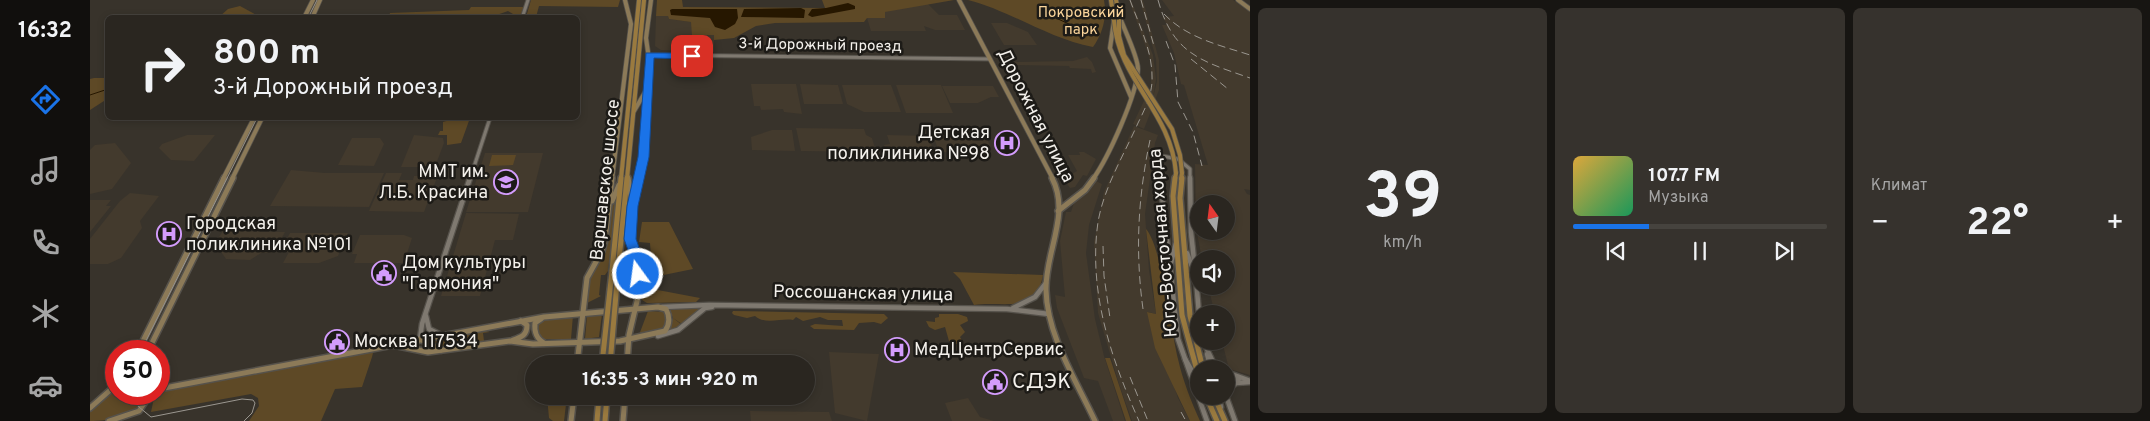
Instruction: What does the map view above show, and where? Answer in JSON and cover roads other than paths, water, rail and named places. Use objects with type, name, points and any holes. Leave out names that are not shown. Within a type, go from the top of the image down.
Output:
[{"type":"main road","points":[[306,15],[313,0]]},
{"type":"main road","points":[[313,15],[320,0]]},
{"type":"main road","points":[[578,355],[588,274],[604,246],[610,207],[631,24],[625,0]]},
{"type":"main road","name":"Варшавское шоссе","points":[[603,355],[639,0]]},
{"type":"main road","name":"Варшавское шоссе","points":[[611,355],[644,0]]},
{"type":"main road","points":[[646,38],[652,0]]},
{"type":"main road","name":"Дорожная улица","points":[[959,0],[1053,178],[1059,201],[1047,281],[1049,314],[1095,421]]},
{"type":"main road","name":"Юго-Восточная хорда","points":[[1111,0],[1114,35],[1119,54],[1166,128],[1172,147],[1176,173],[1173,196],[1182,315],[1194,360]]},
{"type":"main road","name":"Юго-Восточная хорда","points":[[1116,0],[1119,16],[1119,36],[1124,55],[1172,129],[1180,155],[1182,174],[1180,198],[1190,316],[1202,360]]},
{"type":"main road","points":[[1238,0],[1250,7]]},
{"type":"main road","points":[[1242,0],[1250,7]]},
{"type":"main road","points":[[1058,211],[1085,190],[1100,168],[1131,100],[1137,79],[1136,62],[1125,37],[1119,16]]},
{"type":"main road","points":[[1114,21],[1110,48],[1128,86],[1131,100]]},
{"type":"main road","points":[[628,355],[629,340],[637,308],[638,263],[630,239],[632,206],[644,157],[650,55],[642,23]]},
{"type":"main road","points":[[634,111],[648,85]]},
{"type":"main road","points":[[143,340],[253,120]]},
{"type":"main road","points":[[153,340],[261,120]]},
{"type":"main road","points":[[628,176],[632,206]]},
{"type":"main road","points":[[610,207],[620,183]]},
{"type":"main road","points":[[1059,201],[1068,202]]},
{"type":"main road","points":[[202,221],[205,223],[211,222]]},
{"type":"main road","points":[[658,336],[669,325],[668,312],[662,307]]},
{"type":"main road","name":"Россошанская улица","points":[[170,387],[544,317],[582,312],[662,307]]},
{"type":"main road","points":[[544,317],[537,321],[534,328],[536,337],[545,344]]},
{"type":"main road","points":[[510,341],[526,334],[528,324],[520,321]]},
{"type":"main road","name":"Россошанская улица","points":[[392,345],[428,352],[510,341],[545,344],[579,343],[658,336]]},
{"type":"main road","points":[[420,339],[433,348],[444,351]]},
{"type":"main road","points":[[90,408],[105,395]]},
{"type":"main road","points":[[109,421],[134,415],[145,405]]},
{"type":"main road","points":[[571,421],[573,405]]},
{"type":"main road","points":[[597,421],[598,405]]},
{"type":"main road","points":[[605,421],[606,405]]},
{"type":"main road","points":[[624,421],[625,405]]},
{"type":"main road","points":[[1210,405],[1217,421]]},
{"type":"main road","points":[[1218,405],[1226,421]]},
{"type":"street","points":[[523,15],[528,0]]},
{"type":"street","name":"3-й Дорожный проезд","points":[[650,55],[990,59]]},
{"type":"street","points":[[420,339],[421,328],[489,120]]},
{"type":"street","points":[[1193,250],[1190,169],[1184,162],[1168,156],[1160,157],[1157,161],[1165,214],[1169,270],[1181,350],[1207,421]]},
{"type":"street","points":[[1169,270],[1176,243]]},
{"type":"street","points":[[1185,245],[1190,260]]},
{"type":"street","name":"Россошанская улица","points":[[1007,309],[1024,304],[1035,297],[1047,281]]},
{"type":"street","name":"Россошанская улица","points":[[658,336],[678,330],[705,308],[719,305]]},
{"type":"street","name":"Россошанская улица","points":[[662,307],[719,305],[1007,309],[1049,314]]},
{"type":"street","points":[[426,314],[429,329],[441,335]]},
{"type":"street","points":[[1181,350],[1190,366]]},
{"type":"street","points":[[1235,376],[1250,382]]},
{"type":"street","points":[[1235,380],[1244,379]]},
{"type":"street","points":[[1235,384],[1250,382]]},
{"type":"street","points":[[1221,405],[1226,421]]},
{"type":"street","points":[[1229,405],[1235,421]]},
{"type":"waterway","points":[[1056,18],[1071,25]]},
{"type":"waterway","points":[[90,95],[105,90]]},
{"type":"tram line","points":[[310,15],[317,0]]},
{"type":"tram line","points":[[146,340],[256,120]]},
{"type":"tram line","points":[[138,405],[151,417],[242,399],[253,400],[255,403],[252,413],[244,421]]},
{"type":"railway","points":[[1130,0],[1150,57],[1151,89],[1146,106],[1115,171],[1101,209],[1098,222],[1096,274],[1099,299],[1111,349],[1139,421]]},
{"type":"railway","points":[[1141,0],[1154,46]]},
{"type":"railway","points":[[1158,0],[1164,18],[1172,33],[1191,53],[1217,66],[1250,78]]},
{"type":"railway","points":[[1164,14],[1193,35],[1250,55]]},
{"type":"railway","points":[[1166,41],[1175,65],[1178,102],[1193,132],[1202,166]]},
{"type":"railway","points":[[1191,59],[1228,89]]},
{"type":"railway","points":[[1143,309],[1139,266],[1139,224],[1140,203],[1150,140]]},
{"type":"railway","points":[[1103,246],[1104,276],[1110,318]]},
{"type":"railway","points":[[1130,377],[1148,421]]},
{"type":"railway","points":[[1181,412],[1186,421]]},
{"type":"place","name":"Детская поликлиника №98","points":[[1007,143]]},
{"type":"place","name":"ММТ им. Л.Б. Красина","points":[[506,182]]},
{"type":"place","name":"Городская поликлиника №101","points":[[169,234]]},
{"type":"place","name":"Дом культуры \"Гармония\"","points":[[384,273]]},
{"type":"place","name":"Москва 117534","points":[[337,342]]},
{"type":"place","name":"МедЦентрСервис","points":[[897,350]]},
{"type":"place","name":"СДЭК","points":[[995,382]]},
{"type":"park label","name":"Покровский парк","points":[[1081,22]]}]
